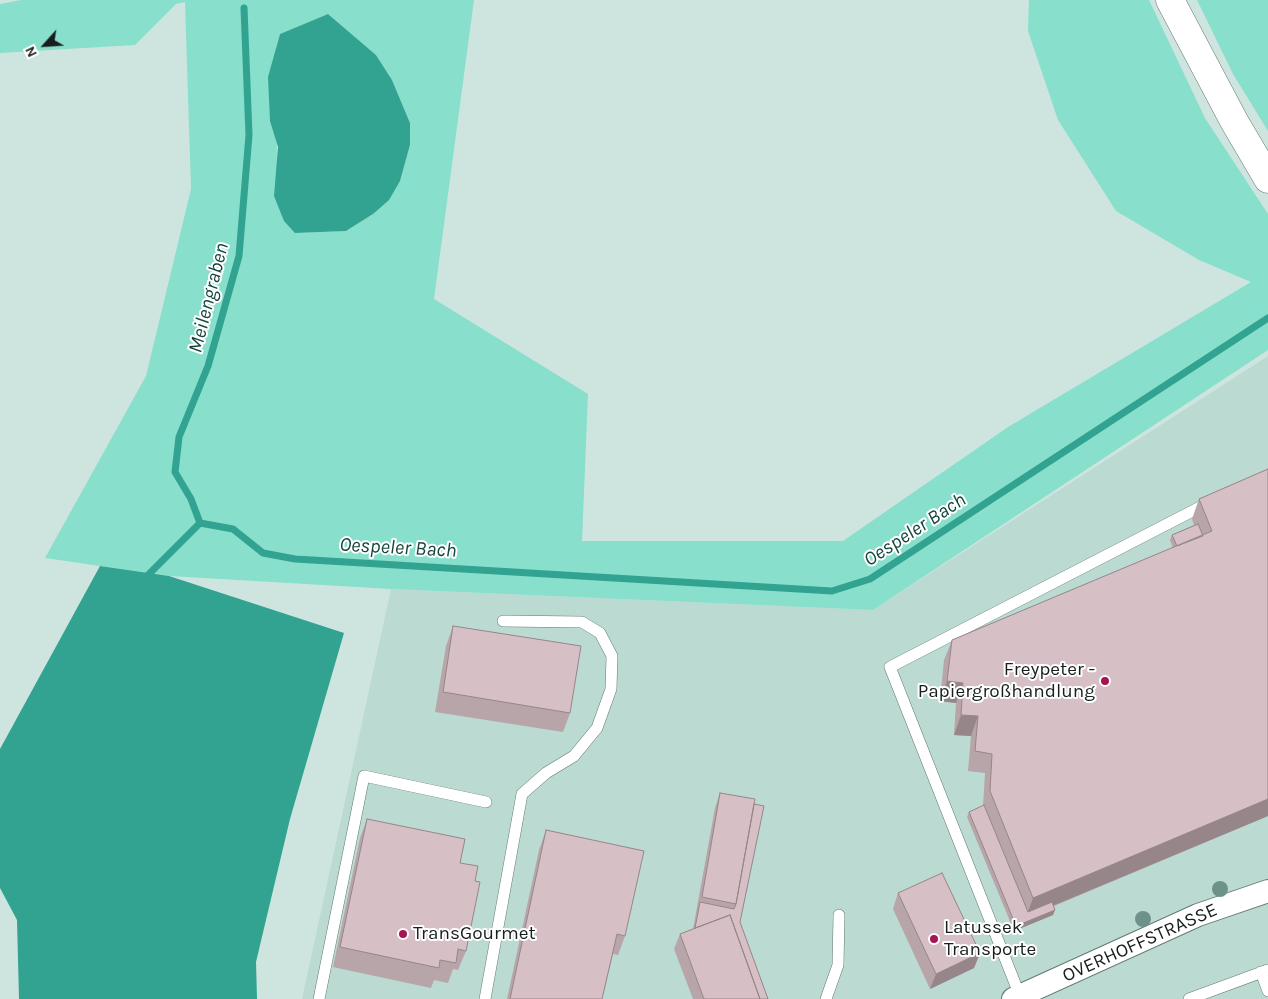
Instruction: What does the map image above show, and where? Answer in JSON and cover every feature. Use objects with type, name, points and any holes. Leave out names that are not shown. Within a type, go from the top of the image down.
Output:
[{"type":"street","points":[[1170,0],[1234,121],[1268,179]]},
{"type":"street","name":"OVERHOFFSTRASSE","points":[[1016,998],[1198,915],[1268,891]]},
{"type":"lane","points":[[1016,998],[890,667],[1215,499]]},
{"type":"lane","points":[[485,999],[522,794],[546,774],[574,756],[597,728],[611,689],[612,656],[600,633],[582,622],[502,621]]},
{"type":"lane","points":[[319,999],[364,776],[486,802]]},
{"type":"lane","points":[[826,999],[838,965],[839,916]]},
{"type":"lane","points":[[1189,999],[1264,971],[1268,991]]},
{"type":"shaded area","points":[[21,0],[474,0],[434,299],[588,394],[582,541],[843,541],[1008,427],[1251,282],[1199,260],[1116,211],[1058,120],[1028,31],[1029,0],[1149,0],[1205,118],[1268,214],[1268,350],[873,610],[391,589],[169,576],[45,558],[146,376],[191,189],[185,2],[176,4],[135,45],[0,53],[0,4]],"holes":[[[328,14],[376,55],[392,80],[410,123],[410,145],[400,181],[373,214],[346,231],[295,233],[277,169],[276,48],[280,34]]]},
{"type":"shaded area","points":[[1197,0],[1268,0],[1268,131],[1233,74]]},
{"type":"shaded area","points":[[328,14],[376,55],[392,80],[410,123],[410,145],[400,181],[389,200],[373,214],[346,231],[295,233],[284,221],[274,196],[278,147],[270,121],[268,77],[280,34]]},
{"type":"shaded area","points":[[1268,356],[1268,999],[302,999],[391,589],[873,610]]},
{"type":"shaded area","points":[[100,566],[169,576],[344,633],[290,819],[256,962],[257,999],[19,999],[17,920],[0,888],[0,749]]},
{"type":"building","name":"Freypeter - Papiergroßhandlung","points":[[1268,469],[1268,799],[1033,898],[990,791],[992,754],[975,751],[978,716],[961,715],[963,683],[947,681],[952,640],[1212,531],[1199,499]]},
{"type":"building","points":[[1198,524],[1203,536],[1177,546],[1172,535]]},
{"type":"building","points":[[453,626],[581,646],[570,713],[443,692]]},
{"type":"building","points":[[720,793],[755,799],[736,904],[702,897]]},
{"type":"building","points":[[754,804],[764,806],[740,922],[768,999],[760,999],[730,915],[695,928],[700,902],[734,909]]},
{"type":"building","points":[[984,805],[1028,912],[1052,902],[1055,910],[1016,926],[969,812]]},
{"type":"building","name":"TransGourmet","points":[[367,819],[465,839],[460,863],[478,866],[475,881],[480,882],[466,951],[458,949],[456,963],[440,960],[439,968],[340,947]]},
{"type":"building","points":[[546,830],[644,851],[625,936],[617,934],[602,999],[510,999]]},
{"type":"building","name":"Latussek Transporte","points":[[942,873],[980,953],[936,974],[898,893]]},
{"type":"building","points":[[730,915],[760,999],[704,999],[680,934]]},
{"type":"waterway","name":"Meilengraben","points":[[200,523],[191,499],[175,472],[179,437],[208,366],[239,256],[249,135],[244,8]]},
{"type":"waterway","name":"Oespeler Bach","points":[[200,523],[233,529],[263,553],[295,559],[832,591],[870,579],[1268,318]]},
{"type":"waterway","name":"Oespeler Bach","points":[[144,579],[200,523]]},
{"type":"place","name":"Freypeter - Papiergroßhandlung","points":[[1105,681]]},
{"type":"place","name":"TransGourmet","points":[[403,934]]},
{"type":"place","name":"Latussek Transporte","points":[[934,939]]}]
